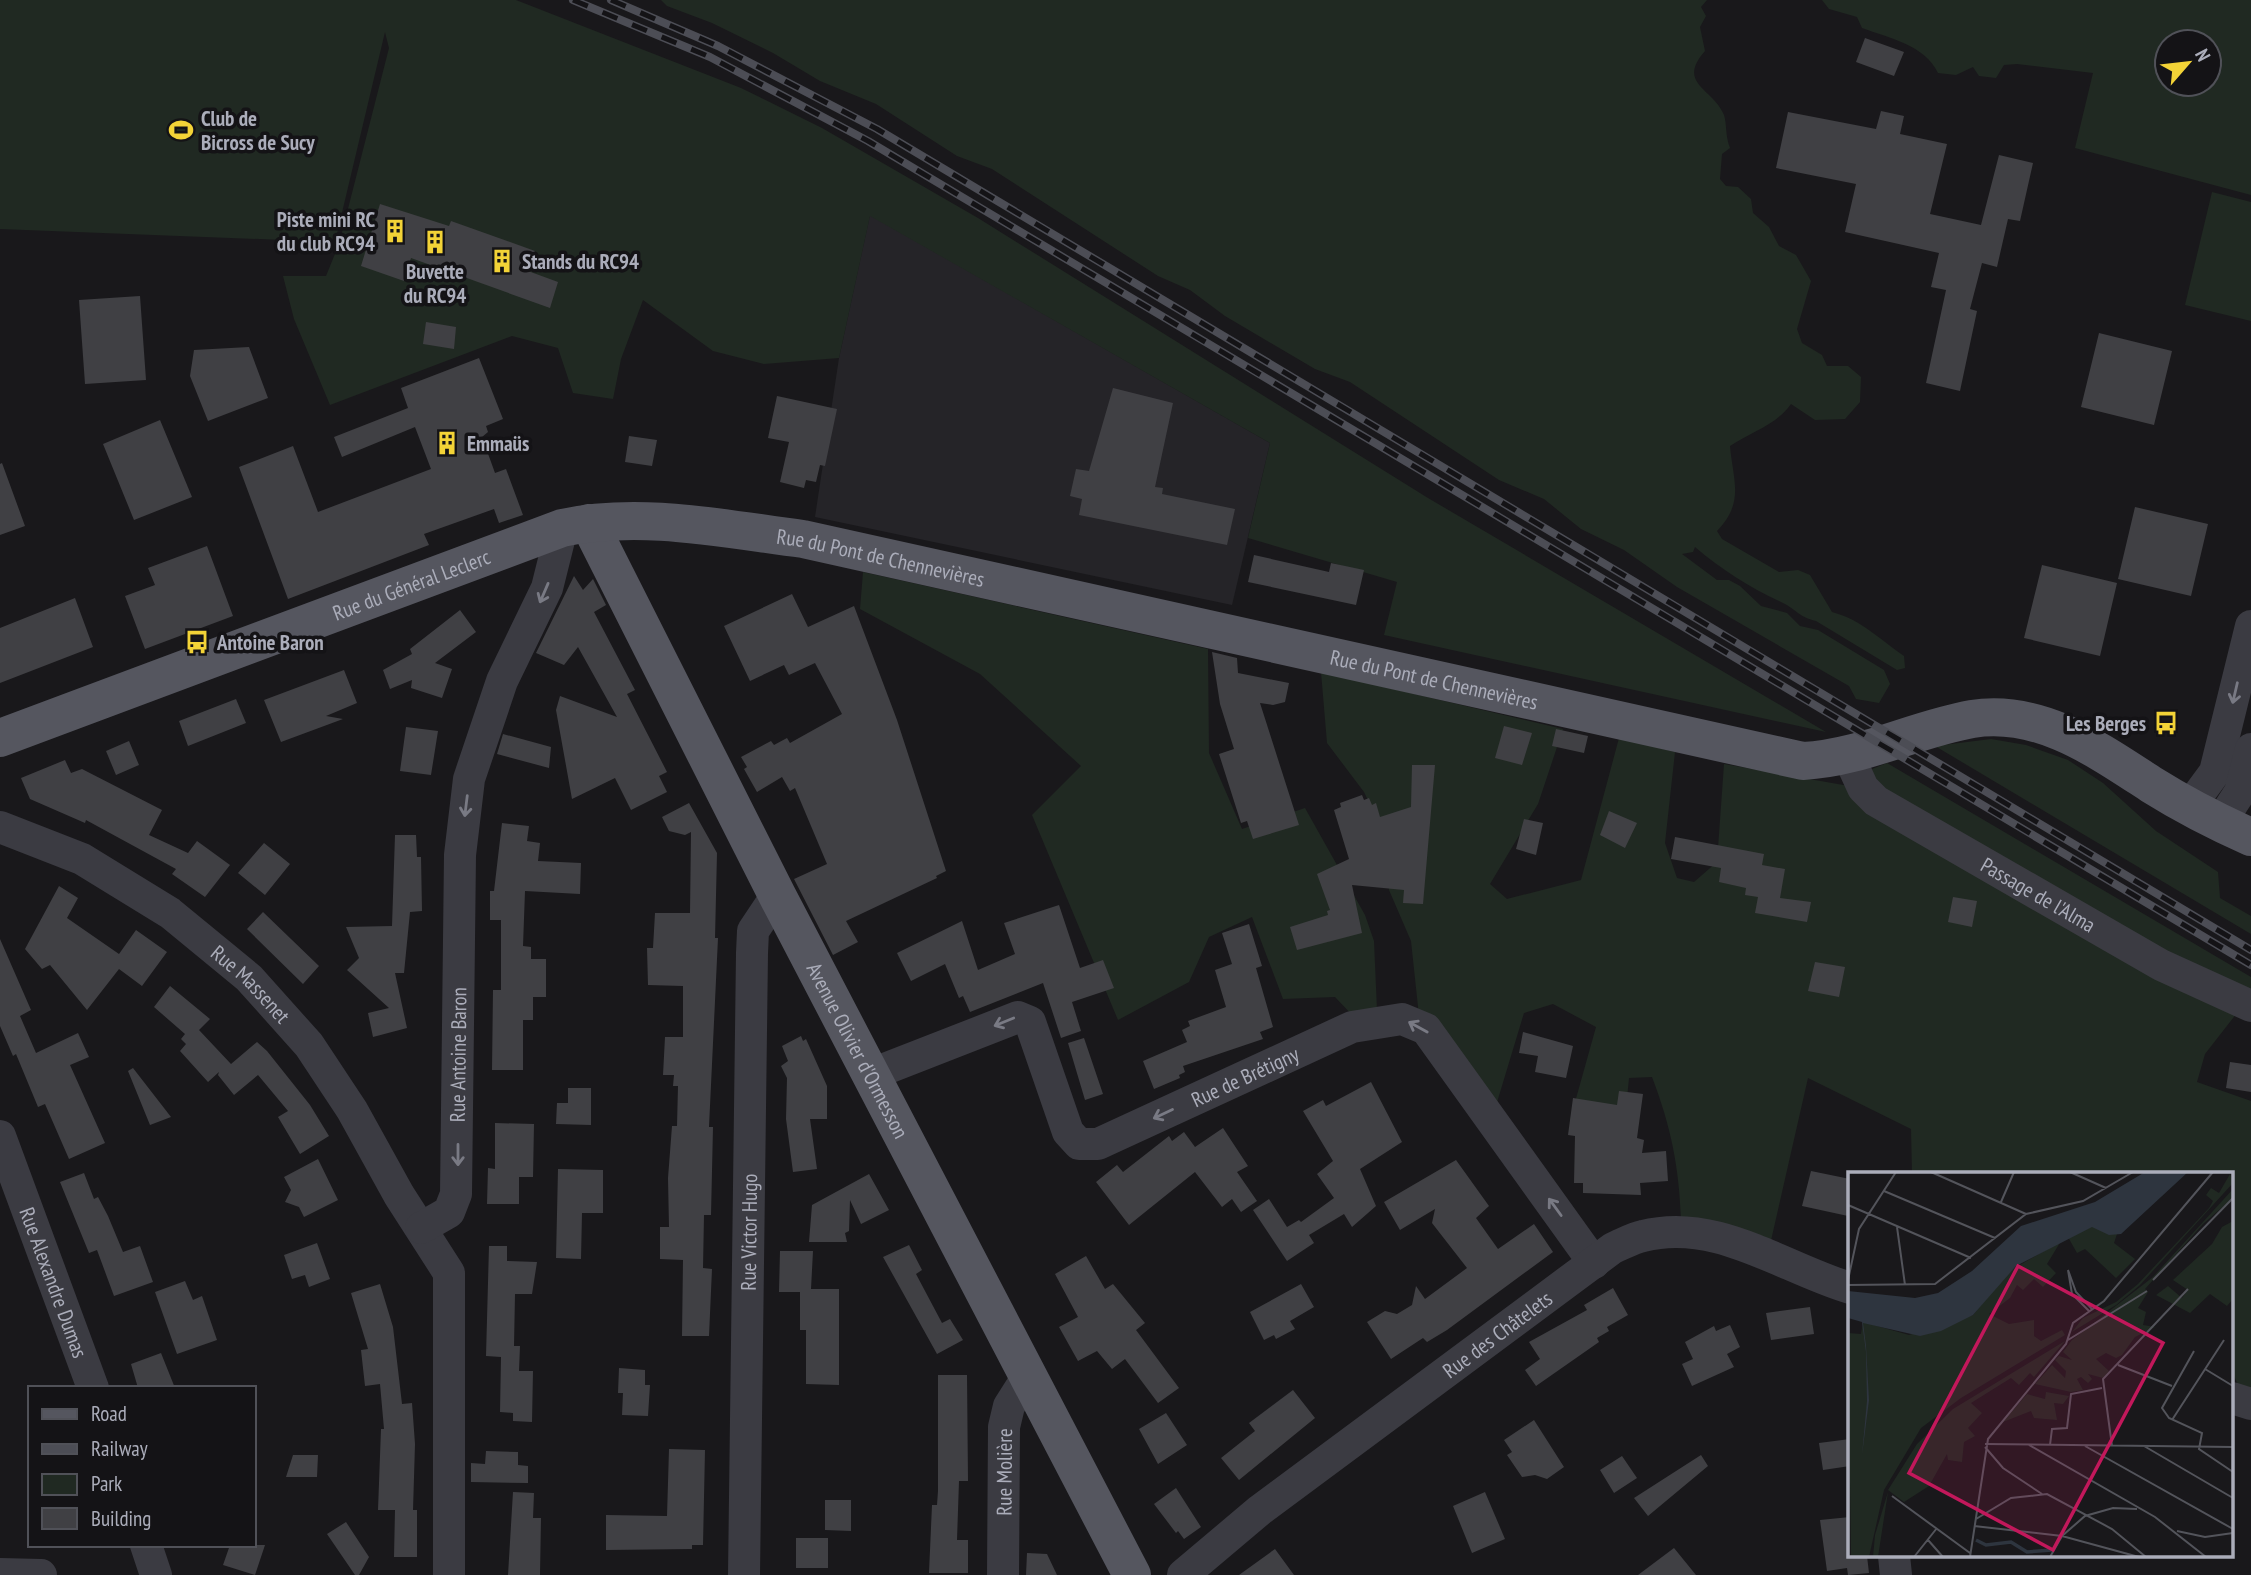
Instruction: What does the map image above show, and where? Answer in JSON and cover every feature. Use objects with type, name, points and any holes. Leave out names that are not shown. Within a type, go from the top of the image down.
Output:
[{"type":"main road","name":"Rue du Pont de Chennevières","points":[[575,525],[650,521],[803,539],[1803,761],[1848,755],[1966,720],[2015,717],[2050,727],[2110,756],[2220,822]]},
{"type":"main road","name":"Rue du Général Leclerc","points":[[0,737],[575,525]]},
{"type":"main road","name":"Avenue Olivier d'Ormesson","points":[[575,525],[872,1074],[1132,1575]]},
{"type":"street","name":"Rue Antoine Baron","points":[[421,1227],[449,1212],[456,1194],[460,855],[469,779],[502,681],[575,525]]},
{"type":"street","points":[[2220,822],[2215,772],[2251,626]]},
{"type":"street","points":[[2220,822],[2240,792],[2251,749]]},
{"type":"street","name":"Passage de l'Alma","points":[[1848,755],[1863,788],[1875,801],[2161,965],[2251,1006]]},
{"type":"street","name":"Rue Massenet","points":[[0,827],[82,859],[148,899],[170,913],[249,978],[309,1045],[352,1110],[399,1195],[421,1227]]},
{"type":"street","name":"Rue Victor Hugo","points":[[744,1575],[753,931],[777,895]]},
{"type":"street","name":"Rue de Brétigny","points":[[872,1074],[1018,1017],[1030,1022],[1068,1132],[1079,1144],[1098,1144],[1352,1027],[1402,1019],[1426,1029],[1594,1263]]},
{"type":"street","name":"Rue Alexandre Dumas","points":[[0,1136],[92,1386]]},
{"type":"street","points":[[421,1227],[449,1273],[449,1575]]},
{"type":"street","name":"Rue des Châtelets","points":[[1183,1575],[1260,1510],[1613,1248],[1643,1236],[1674,1232],[1712,1235],[1800,1271],[1848,1286]]},
{"type":"street","name":"Rue Molière","points":[[1003,1575],[1004,1427],[1009,1406],[1028,1376]]},
{"type":"street","points":[[2234,1399],[2251,1405]]},
{"type":"street","points":[[147,1547],[156,1575]]},
{"type":"street","points":[[4,1574],[41,1575]]},
{"type":"shaded area","points":[[870,215],[1270,443],[1232,605],[815,517],[839,358]]},
{"type":"green space","points":[[0,0],[516,0],[741,88],[822,128],[978,218],[1428,498],[1826,732],[1384,635],[1397,582],[1248,538],[1270,443],[870,216],[839,358],[764,364],[713,351],[643,300],[621,359],[613,399],[573,393],[558,348],[512,336],[330,405],[294,319],[283,276],[326,276],[339,244],[389,48],[385,32],[335,242],[0,229]]},
{"type":"green space","points":[[661,0],[1707,0],[1701,7],[1706,16],[1700,27],[1705,51],[1694,71],[1695,79],[1719,106],[1725,118],[1730,148],[1722,154],[1720,179],[1726,186],[1738,187],[1751,199],[1753,213],[1769,227],[1779,246],[1796,255],[1811,281],[1797,329],[1802,343],[1822,355],[1827,366],[1848,366],[1861,377],[1860,402],[1845,419],[1815,420],[1791,404],[1770,423],[1730,446],[1735,481],[1734,501],[1726,520],[1717,531],[1722,539],[1779,572],[1798,570],[1810,575],[1832,612],[1861,625],[1904,656],[1905,668],[1897,670],[1816,621],[1748,585],[1695,547],[1693,552],[1682,554],[1717,580],[1729,580],[1740,586],[1761,606],[1787,613],[1800,626],[1818,630],[1884,670],[1890,684],[1879,703],[1856,699],[1849,686],[1677,587],[1624,550],[1581,529],[1544,499],[1499,480],[1350,382],[1315,369],[1225,316],[1190,290],[1158,276],[992,169],[957,156],[876,104],[820,81],[773,53],[712,23],[667,6]]},
{"type":"green space","points":[[1822,0],[2251,0],[2251,195],[2075,148],[2093,73],[2017,64],[2004,65],[1996,78],[1979,76],[1973,67],[1956,75],[1938,73],[1932,63],[1915,49],[1862,28],[1857,17],[1829,9]]},
{"type":"green space","points":[[2212,192],[2251,202],[2251,321],[2185,305]]},
{"type":"green space","points":[[863,572],[1208,649],[1209,753],[1242,829],[1305,808],[1365,915],[1374,941],[1377,1010],[1355,1018],[1335,997],[1283,999],[1252,917],[1209,937],[1189,982],[1118,1020],[1032,815],[1081,766],[980,674],[860,609]]},
{"type":"green space","points":[[1321,672],[1563,729],[1538,804],[1490,884],[1507,899],[1581,880],[1619,738],[1675,752],[1665,843],[1677,878],[1694,882],[1717,862],[1724,764],[1849,786],[1867,771],[1887,763],[2251,977],[2251,995],[2205,1054],[2197,1082],[2251,1101],[2251,1394],[2241,1391],[2234,1376],[2234,1172],[1912,1172],[1911,1129],[1808,1078],[1770,1245],[1681,1220],[1673,1147],[1652,1077],[1629,1078],[1623,1140],[1570,1120],[1596,1027],[1553,1004],[1524,1013],[1495,1109],[1419,1016],[1411,941],[1389,890],[1381,827],[1364,792],[1327,743]]},
{"type":"green space","points":[[1991,739],[2026,745],[2068,760],[2103,783],[2156,831],[2218,872],[2220,898],[2251,916],[2251,934],[1935,746]]},
{"type":"building","points":[[1865,38],[1904,52],[1894,76],[1856,62]]},
{"type":"building","points":[[1881,111],[1904,116],[1900,134],[1947,144],[1930,214],[1981,225],[1999,155],[2033,163],[2020,221],[2008,219],[1997,267],[1982,263],[1970,309],[1977,311],[1960,391],[1926,383],[1946,290],[1931,287],[1939,253],[1845,232],[1856,184],[1776,168],[1788,112],[1876,129]]},
{"type":"building","points":[[380,204],[449,226],[451,221],[535,251],[528,271],[558,282],[550,308],[411,258],[404,281],[361,266]]},
{"type":"building","points":[[140,296],[146,380],[85,384],[79,300]]},
{"type":"building","points":[[426,322],[456,327],[454,349],[423,344]]},
{"type":"building","points":[[2099,333],[2172,351],[2154,425],[2081,407]]},
{"type":"building","points":[[249,347],[268,398],[208,421],[190,376],[194,350]]},
{"type":"building","points":[[479,358],[503,419],[486,426],[488,432],[482,437],[495,473],[506,469],[523,515],[499,523],[494,509],[424,534],[429,545],[288,599],[239,467],[293,446],[318,512],[431,469],[415,427],[342,457],[334,437],[408,408],[401,388]]},
{"type":"building","points":[[1113,388],[1173,403],[1155,487],[1163,488],[1162,494],[1235,509],[1227,545],[1079,515],[1082,499],[1070,496],[1076,469],[1089,471]]},
{"type":"building","points":[[777,396],[837,409],[825,466],[820,465],[816,482],[806,480],[804,488],[780,482],[789,442],[768,438]]},
{"type":"building","points":[[160,420],[192,497],[134,520],[103,444]]},
{"type":"building","points":[[629,436],[657,440],[652,466],[625,462]]},
{"type":"building","points":[[2,463],[25,526],[0,535],[0,464]]},
{"type":"building","points":[[2135,507],[2208,524],[2191,596],[2118,579]]},
{"type":"building","points":[[207,546],[233,616],[145,649],[125,596],[155,585],[148,568]]},
{"type":"building","points":[[1254,555],[1329,572],[1331,563],[1364,570],[1356,605],[1248,582]]},
{"type":"building","points":[[2042,565],[2117,583],[2100,656],[2024,638]]},
{"type":"building","points":[[574,576],[583,590],[593,579],[606,605],[594,612],[635,690],[627,694],[667,772],[659,776],[667,792],[631,810],[615,778],[572,799],[556,710],[560,696],[617,717],[578,647],[564,665],[536,653]]},
{"type":"building","points":[[792,594],[808,627],[854,606],[897,720],[946,871],[936,876],[937,878],[846,921],[858,942],[833,955],[794,879],[827,864],[795,788],[790,791],[782,777],[757,792],[744,769],[747,767],[741,757],[771,741],[774,745],[787,738],[790,743],[842,714],[815,663],[789,675],[784,665],[750,681],[724,626]]},
{"type":"building","points":[[75,598],[93,647],[0,683],[0,628]]},
{"type":"building","points":[[460,610],[476,632],[435,663],[452,669],[442,698],[411,688],[412,680],[390,689],[383,670],[412,654],[410,649]]},
{"type":"building","points":[[1212,652],[1237,658],[1238,673],[1289,683],[1285,702],[1273,705],[1260,703],[1299,825],[1253,839],[1247,821],[1241,823],[1219,754],[1234,749],[1220,704]]},
{"type":"building","points":[[344,670],[357,703],[326,716],[343,719],[281,742],[264,700]]},
{"type":"building","points":[[236,699],[246,723],[188,746],[179,721]]},
{"type":"building","points":[[1504,726],[1532,733],[1522,765],[1495,758]]},
{"type":"building","points":[[406,727],[438,731],[431,775],[400,771]]},
{"type":"building","points":[[1556,729],[1588,736],[1584,753],[1552,746]]},
{"type":"building","points":[[503,734],[551,747],[549,768],[497,754]]},
{"type":"building","points":[[129,741],[139,765],[116,775],[106,751]]},
{"type":"building","points":[[65,760],[71,773],[82,769],[162,810],[149,835],[188,853],[197,841],[230,865],[205,897],[172,874],[176,869],[86,820],[85,823],[30,799],[21,778]]},
{"type":"building","points":[[1412,765],[1435,765],[1423,904],[1403,903],[1404,890],[1352,885],[1362,933],[1297,950],[1290,927],[1328,915],[1327,911],[1330,910],[1317,874],[1349,859],[1334,810],[1341,807],[1340,803],[1362,795],[1364,800],[1369,798],[1372,805],[1376,803],[1380,817],[1411,807]]},
{"type":"building","points":[[689,803],[717,853],[715,938],[718,938],[709,1127],[713,1127],[711,1215],[704,1215],[703,1268],[712,1269],[709,1336],[682,1336],[683,1260],[660,1259],[660,1227],[669,1227],[668,1178],[672,1126],[677,1126],[678,1086],[673,1086],[674,1075],[663,1075],[665,1037],[683,1037],[683,986],[648,985],[647,948],[653,948],[655,913],[690,913],[691,832],[685,835],[669,831],[662,817]]},
{"type":"building","points":[[1609,811],[1637,823],[1625,848],[1600,835]]},
{"type":"building","points":[[1524,819],[1543,823],[1536,855],[1516,849]]},
{"type":"building","points":[[502,823],[529,826],[527,841],[540,843],[538,861],[581,863],[580,894],[525,891],[523,946],[531,947],[531,959],[546,959],[546,997],[533,997],[533,1020],[523,1020],[523,1070],[492,1070],[493,990],[501,990],[501,920],[490,920],[490,891],[494,891]]},
{"type":"building","points":[[395,835],[416,835],[417,857],[421,857],[422,911],[410,912],[404,973],[395,973],[407,1028],[373,1037],[368,1013],[389,1008],[347,970],[359,958],[346,927],[392,926]]},
{"type":"building","points":[[1675,837],[1764,854],[1762,865],[1785,869],[1780,898],[1811,902],[1807,922],[1755,913],[1758,897],[1745,895],[1746,888],[1719,882],[1721,868],[1671,859]]},
{"type":"building","points":[[264,843],[290,864],[265,895],[238,873]]},
{"type":"building","points":[[59,886],[78,898],[67,918],[119,954],[136,930],[167,952],[142,986],[119,969],[87,1010],[50,965],[42,969],[25,949]]},
{"type":"building","points":[[1953,897],[1977,901],[1972,927],[1948,922]]},
{"type":"building","points":[[1059,905],[1080,968],[1103,960],[1114,988],[1072,1002],[1081,1031],[1061,1038],[1043,983],[970,1012],[963,996],[959,998],[945,964],[911,981],[897,953],[962,921],[978,970],[1015,954],[1004,923]]},
{"type":"building","points":[[263,912],[319,966],[303,984],[247,929]]},
{"type":"building","points":[[1249,924],[1262,966],[1256,968],[1273,1027],[1260,1032],[1263,1039],[1183,1066],[1185,1072],[1179,1075],[1180,1078],[1154,1089],[1143,1061],[1187,1042],[1182,1030],[1190,1026],[1188,1021],[1226,1007],[1215,970],[1232,964],[1222,933]]},
{"type":"building","points":[[0,939],[31,1010],[20,1016],[36,1053],[78,1033],[89,1057],[70,1065],[105,1143],[69,1159],[45,1104],[38,1107],[16,1054],[13,1056],[0,1026]]},
{"type":"building","points":[[1815,962],[1845,967],[1839,997],[1808,991]]},
{"type":"building","points":[[170,986],[210,1019],[199,1030],[231,1064],[257,1042],[267,1051],[310,1105],[329,1136],[300,1154],[278,1117],[288,1111],[258,1075],[234,1095],[218,1075],[219,1072],[208,1082],[180,1051],[186,1044],[181,1039],[185,1034],[154,1007]]},
{"type":"building","points":[[1523,1032],[1573,1046],[1566,1078],[1535,1072],[1538,1056],[1519,1053]]},
{"type":"building","points":[[801,1036],[803,1041],[806,1039],[827,1086],[827,1119],[810,1119],[817,1169],[793,1172],[786,1119],[787,1078],[781,1066],[788,1061],[782,1046]]},
{"type":"building","points":[[1084,1038],[1103,1094],[1085,1100],[1068,1043]]},
{"type":"building","points":[[2230,1062],[2251,1065],[2251,1092],[2226,1088]]},
{"type":"building","points":[[133,1068],[171,1117],[150,1125],[128,1071]]},
{"type":"building","points":[[1371,1082],[1402,1142],[1360,1169],[1376,1206],[1352,1227],[1344,1214],[1309,1235],[1314,1243],[1287,1261],[1253,1210],[1269,1199],[1287,1227],[1299,1220],[1301,1222],[1334,1198],[1317,1174],[1333,1161],[1303,1111],[1323,1100],[1326,1106]]},
{"type":"building","points":[[568,1088],[591,1088],[591,1125],[556,1124],[557,1103],[568,1103]]},
{"type":"building","points":[[1619,1091],[1643,1094],[1637,1138],[1644,1140],[1642,1153],[1666,1151],[1668,1181],[1640,1183],[1641,1195],[1583,1193],[1583,1183],[1574,1183],[1575,1136],[1568,1135],[1573,1098],[1617,1105]]},
{"type":"building","points":[[495,1123],[534,1124],[533,1177],[519,1177],[519,1204],[487,1204],[488,1168],[495,1169]]},
{"type":"building","points":[[1223,1128],[1248,1166],[1237,1172],[1257,1201],[1241,1212],[1232,1199],[1222,1207],[1195,1172],[1129,1225],[1096,1182],[1117,1165],[1123,1172],[1169,1136],[1172,1141],[1184,1132],[1195,1147]]},
{"type":"building","points":[[318,1159],[338,1200],[304,1217],[299,1207],[285,1202],[291,1190],[284,1177]]},
{"type":"building","points":[[1456,1160],[1489,1206],[1476,1218],[1498,1249],[1534,1224],[1553,1252],[1447,1330],[1427,1342],[1423,1338],[1391,1359],[1367,1322],[1385,1311],[1397,1314],[1412,1305],[1416,1286],[1425,1299],[1467,1268],[1432,1223],[1435,1209],[1400,1230],[1384,1202]]},
{"type":"building","points":[[558,1169],[603,1170],[603,1213],[582,1213],[581,1259],[556,1258]]},
{"type":"building","points":[[1811,1171],[1848,1179],[1848,1216],[1802,1206]]},
{"type":"building","points":[[84,1173],[94,1199],[98,1197],[123,1252],[140,1246],[153,1282],[114,1296],[97,1250],[89,1253],[60,1182]]},
{"type":"building","points":[[869,1174],[889,1210],[861,1224],[850,1200],[849,1231],[845,1233],[847,1242],[809,1242],[812,1205]]},
{"type":"building","points":[[317,1243],[330,1279],[309,1287],[305,1275],[292,1279],[284,1255]]},
{"type":"building","points":[[909,1245],[922,1270],[916,1274],[942,1323],[950,1319],[963,1340],[937,1354],[883,1257]]},
{"type":"building","points":[[489,1246],[507,1246],[507,1261],[537,1262],[532,1294],[515,1294],[514,1346],[520,1346],[519,1371],[533,1371],[532,1422],[513,1421],[513,1413],[500,1412],[501,1357],[486,1356]]},
{"type":"building","points":[[780,1251],[813,1251],[811,1289],[839,1289],[839,1385],[806,1384],[806,1330],[800,1330],[800,1292],[779,1292]]},
{"type":"building","points":[[1086,1256],[1105,1289],[1113,1284],[1145,1323],[1136,1330],[1179,1388],[1158,1403],[1125,1359],[1112,1369],[1097,1351],[1078,1361],[1059,1327],[1078,1317],[1055,1274]]},
{"type":"building","points":[[185,1281],[193,1300],[202,1296],[217,1340],[177,1354],[155,1292]]},
{"type":"building","points":[[380,1284],[393,1327],[402,1404],[412,1403],[415,1444],[413,1510],[417,1510],[417,1557],[394,1557],[395,1510],[378,1510],[381,1429],[384,1429],[380,1384],[365,1386],[361,1350],[368,1349],[351,1293]]},
{"type":"building","points":[[1301,1284],[1314,1307],[1290,1321],[1295,1329],[1276,1339],[1274,1335],[1264,1340],[1250,1312]]},
{"type":"building","points":[[1613,1288],[1628,1315],[1607,1327],[1609,1331],[1597,1338],[1599,1342],[1536,1386],[1525,1370],[1540,1359],[1529,1342],[1587,1310],[1584,1305]]},
{"type":"building","points":[[1810,1307],[1814,1334],[1771,1340],[1766,1313]]},
{"type":"building","points":[[1730,1325],[1740,1347],[1727,1354],[1734,1367],[1692,1386],[1682,1364],[1693,1359],[1685,1342],[1714,1326],[1716,1331]]},
{"type":"building","points":[[161,1353],[174,1386],[137,1386],[131,1364]]},
{"type":"building","points":[[619,1368],[645,1370],[645,1385],[650,1385],[648,1416],[622,1415],[623,1393],[618,1393]]},
{"type":"building","points":[[938,1375],[967,1375],[968,1481],[959,1481],[957,1540],[968,1540],[968,1573],[929,1573],[932,1505],[937,1505],[938,1491]]},
{"type":"building","points":[[1293,1390],[1315,1418],[1239,1480],[1221,1458],[1255,1431],[1249,1423]]},
{"type":"building","points":[[1166,1413],[1187,1445],[1158,1464],[1139,1429]]},
{"type":"building","points":[[1534,1420],[1564,1467],[1547,1479],[1535,1475],[1522,1477],[1507,1455],[1512,1452],[1504,1440]]},
{"type":"building","points":[[1848,1439],[1848,1466],[1823,1470],[1819,1443]]},
{"type":"building","points":[[669,1449],[705,1450],[703,1545],[692,1545],[692,1549],[606,1550],[606,1515],[667,1516]]},
{"type":"building","points":[[486,1451],[518,1452],[518,1465],[528,1466],[528,1483],[471,1482],[471,1463],[485,1464]]},
{"type":"building","points":[[293,1455],[318,1455],[317,1477],[286,1477]]},
{"type":"building","points":[[1701,1455],[1708,1466],[1648,1516],[1634,1498]]},
{"type":"building","points":[[1622,1456],[1637,1478],[1614,1493],[1600,1470]]},
{"type":"building","points":[[1176,1488],[1201,1527],[1184,1539],[1178,1531],[1176,1533],[1154,1504]]},
{"type":"building","points":[[513,1492],[534,1493],[533,1518],[541,1518],[540,1575],[508,1575]]},
{"type":"building","points":[[1485,1492],[1505,1539],[1472,1553],[1453,1506]]},
{"type":"building","points":[[825,1500],[851,1500],[851,1531],[825,1530]]},
{"type":"building","points":[[1848,1517],[1848,1558],[1867,1558],[1869,1573],[1848,1575],[1847,1568],[1827,1571],[1820,1520]]},
{"type":"building","points":[[346,1522],[369,1557],[359,1575],[355,1575],[327,1534]]},
{"type":"building","points":[[796,1538],[828,1538],[828,1568],[796,1568]]},
{"type":"building","points":[[265,1545],[255,1575],[223,1565],[229,1547]]},
{"type":"building","points":[[1674,1548],[1696,1575],[1638,1575]]},
{"type":"building","points":[[1275,1549],[1294,1575],[1239,1575]]},
{"type":"building","points":[[1027,1553],[1047,1554],[1057,1575],[1026,1575]]},
{"type":"railway","points":[[573,0],[710,57],[868,141],[2251,965]]},
{"type":"railway","points":[[611,0],[718,46],[877,129],[2251,950]]},
{"type":"place","name":"Club de Bicross de Sucy","points":[[181,130]]},
{"type":"place","name":"Piste mini RC du club RC94","points":[[395,231]]},
{"type":"place","name":"Buvette du RC94","points":[[435,242]]},
{"type":"place","name":"Stands du RC94","points":[[502,261]]},
{"type":"place","name":"Emmaüs","points":[[447,443]]},
{"type":"place","name":"Antoine Baron","points":[[197,642]]},
{"type":"place","name":"Les Berges","points":[[2166,723]]}]
